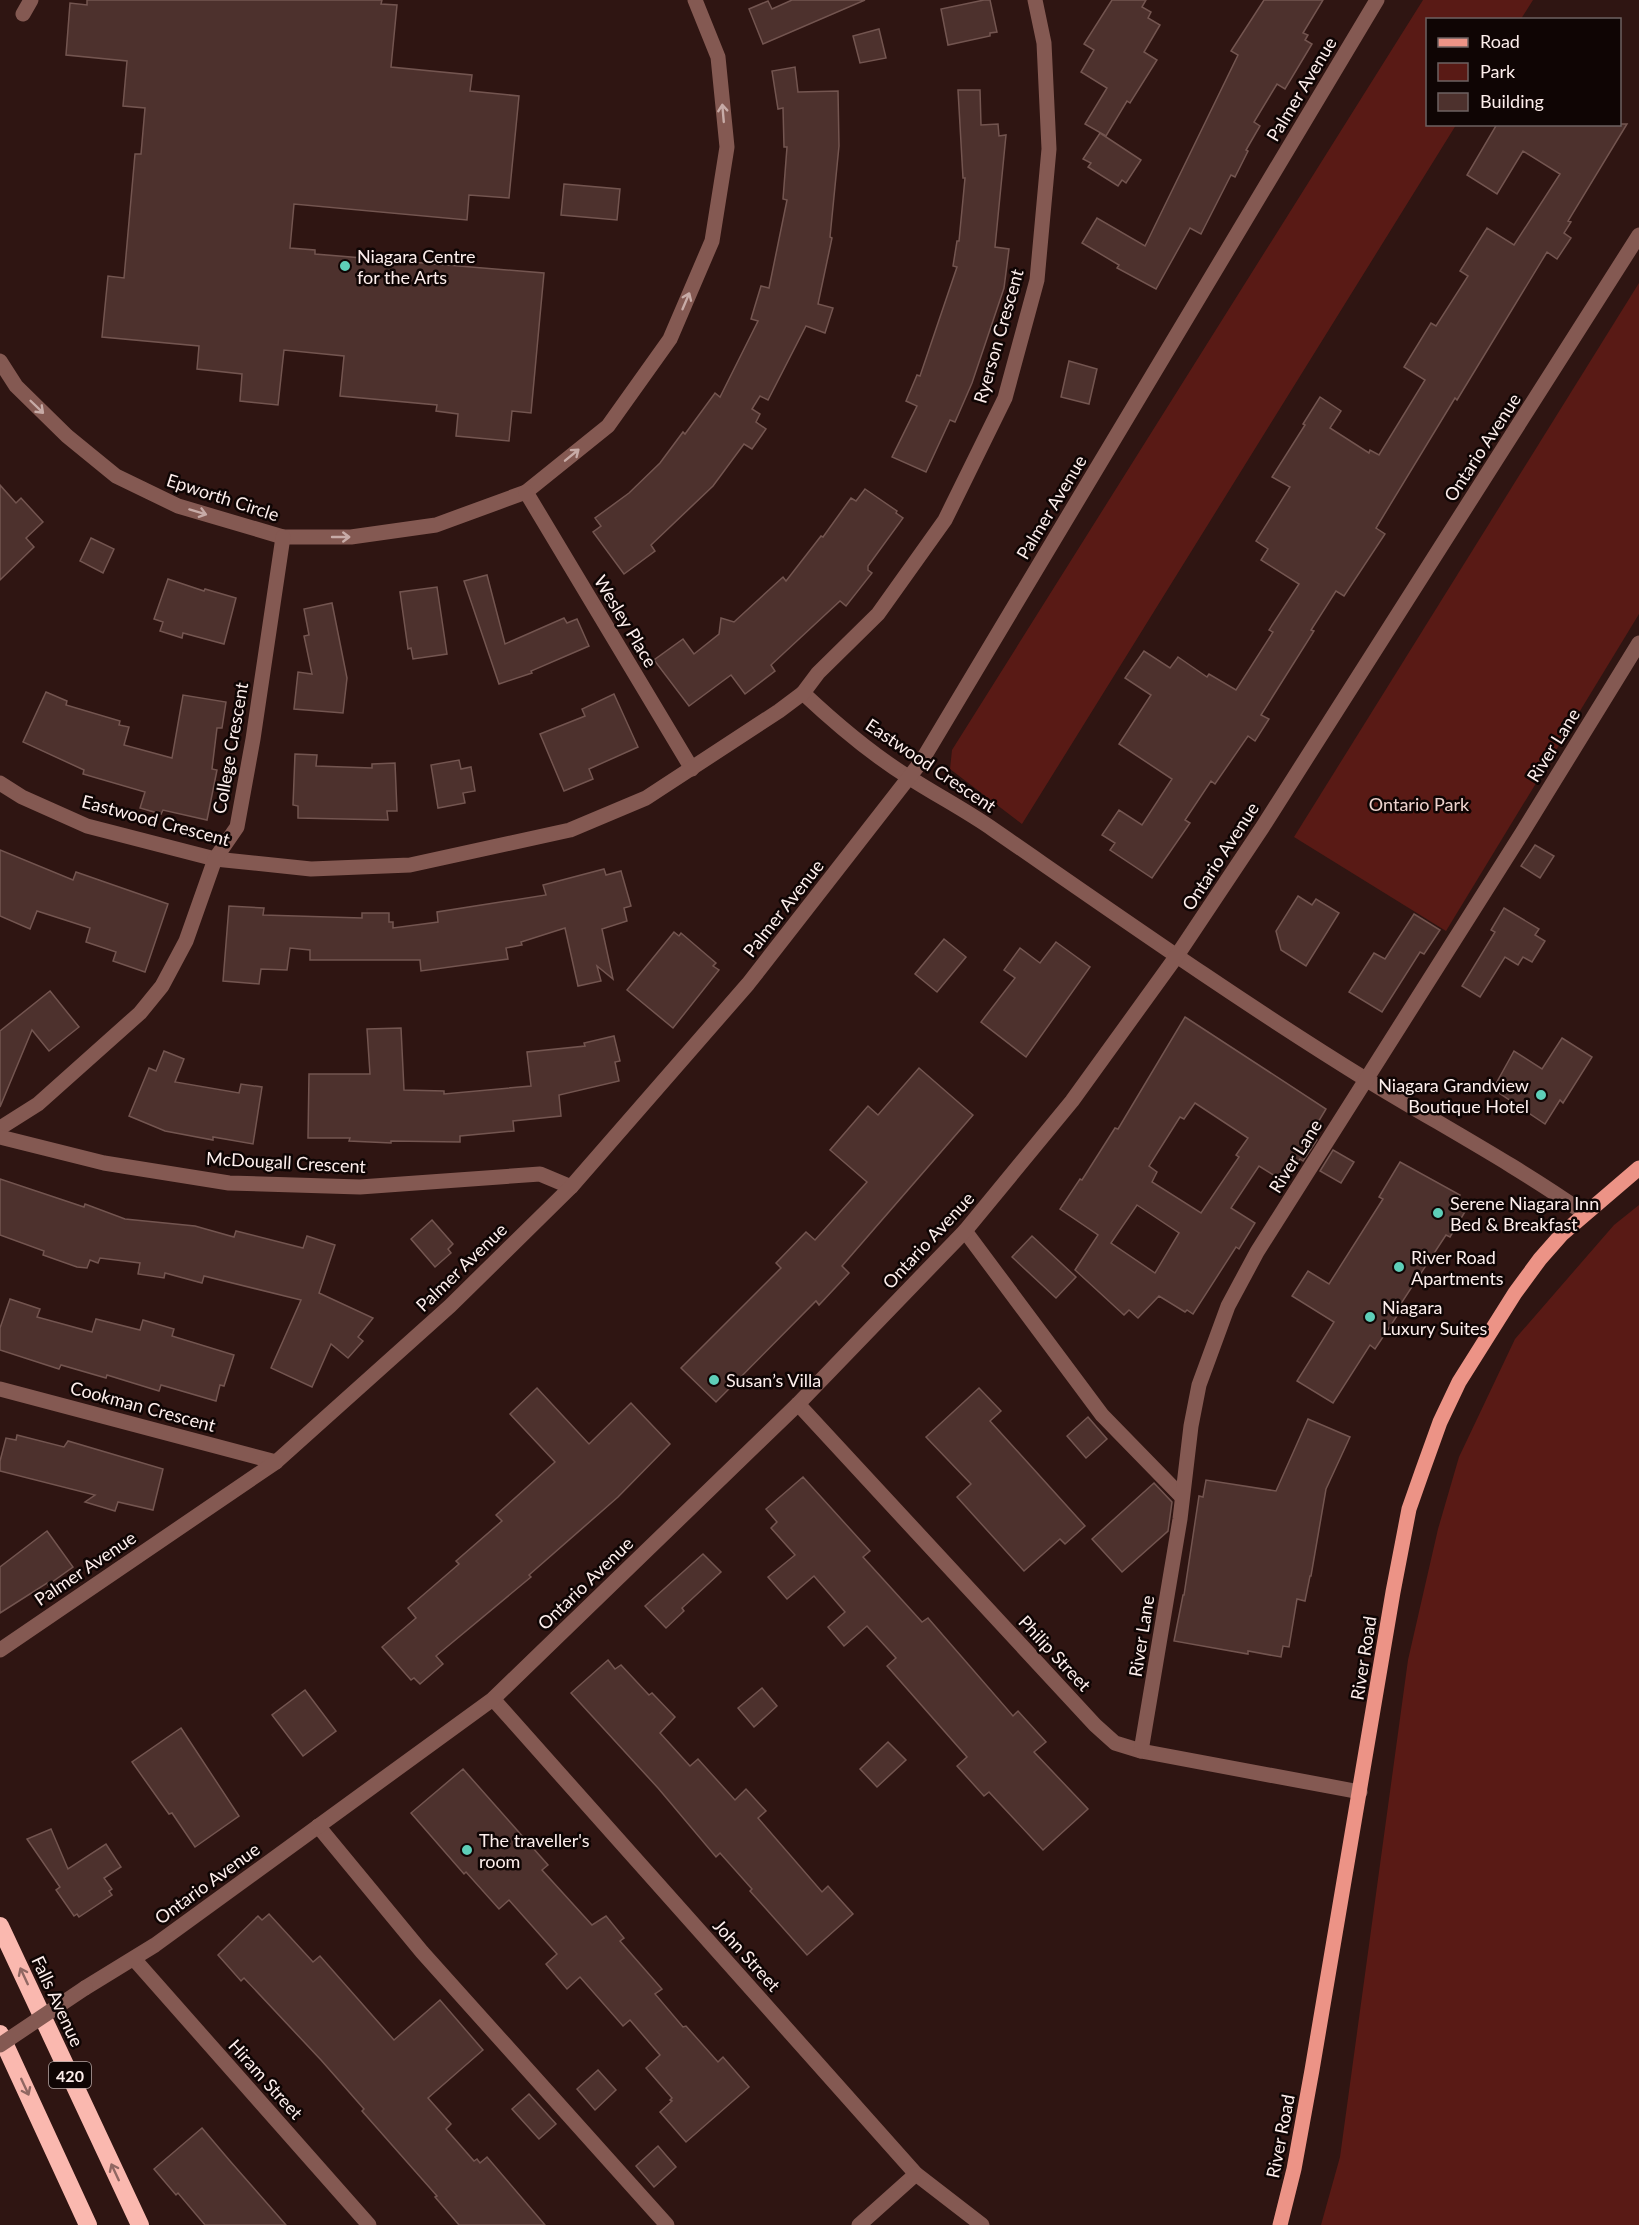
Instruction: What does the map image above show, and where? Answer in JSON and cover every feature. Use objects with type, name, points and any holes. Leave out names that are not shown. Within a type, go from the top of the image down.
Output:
[{"type":"highway","name":"Falls Avenue","points":[[0,1926],[140,2225]]},
{"type":"highway","name":"420","points":[[0,2034],[88,2225]]},
{"type":"main road","name":"River Road","points":[[1280,2225],[1294,2169],[1409,1509],[1440,1422],[1460,1382],[1515,1293],[1540,1259],[1584,1213],[1639,1168]]},
{"type":"street","points":[[23,15],[31,0]]},
{"type":"street","name":"Epworth Circle","points":[[0,361],[16,386],[67,436],[116,476],[178,506],[282,537],[351,537],[436,525],[526,492],[608,426],[670,339],[712,241],[727,147],[718,57],[695,0]]},
{"type":"street","name":"Ryerson Crescent","points":[[803,693],[818,673],[878,614],[945,520],[1005,398],[1037,280],[1049,149],[1044,43],[1035,0]]},
{"type":"street","name":"Palmer Avenue","points":[[0,1650],[276,1462],[450,1306],[572,1187],[748,984],[910,778],[1377,0]]},
{"type":"street","name":"Ontario Avenue","points":[[0,2045],[102,1976],[134,1959],[493,1699],[798,1404],[965,1231],[1072,1101],[1176,957],[1262,828],[1639,235]]},
{"type":"street","name":"Wesley Place","points":[[526,492],[692,769]]},
{"type":"street","name":"College Crescent","points":[[0,1128],[38,1104],[140,1014],[162,986],[186,941],[215,859],[237,827],[253,739],[282,537]]},
{"type":"street","name":"River Lane","points":[[1141,1751],[1182,1497],[1191,1426],[1200,1385],[1228,1306],[1257,1252],[1639,643]]},
{"type":"street","name":"Eastwood Crescent","points":[[0,783],[22,796],[87,826],[215,859],[310,869],[410,865],[570,830],[646,798],[803,693],[835,723],[910,778],[965,810],[1176,957],[1366,1079],[1539,1182],[1584,1213]]},
{"type":"street","name":"McDougall Crescent","points":[[0,1137],[104,1163],[229,1183],[360,1186],[540,1174],[572,1187]]},
{"type":"street","points":[[965,1231],[1102,1415],[1182,1497]]},
{"type":"street","name":"Cookman Crescent","points":[[0,1389],[276,1462]]},
{"type":"street","name":"Philip Street","points":[[798,1404],[1095,1725],[1115,1743],[1141,1751],[1360,1792]]},
{"type":"street","name":"John Street","points":[[493,1699],[916,2174],[982,2225]]},
{"type":"street","points":[[318,1826],[422,1952],[667,2225]]},
{"type":"street","name":"Hiram Street","points":[[134,1959],[369,2225]]},
{"type":"street","points":[[859,2225],[916,2174]]},
{"type":"green space","points":[[1423,0],[1533,0],[1522,18],[1426,18],[1426,126],[1455,126],[1022,824],[950,769],[952,750]]},
{"type":"green space","name":"Ontario Park","points":[[1639,283],[1639,614],[1446,931],[1294,837]]},
{"type":"green space","points":[[1639,1205],[1639,2225],[1321,2225],[1340,2157],[1408,1660],[1438,1529],[1459,1457],[1515,1339],[1614,1225]]},
{"type":"building","points":[[87,0],[382,0],[381,4],[397,5],[391,67],[472,75],[470,91],[519,96],[509,198],[469,195],[467,220],[294,204],[290,248],[315,250],[315,254],[544,273],[531,413],[512,411],[509,441],[456,436],[458,414],[436,411],[437,405],[340,396],[344,356],[284,350],[278,405],[240,401],[242,374],[197,369],[199,346],[102,337],[108,276],[124,278],[135,154],[141,154],[145,108],[123,106],[127,61],[66,55],[70,3],[87,5]]},
{"type":"building","points":[[792,0],[865,0],[763,44],[749,9],[768,1],[772,9]]},
{"type":"building","points":[[990,0],[997,32],[990,33],[990,36],[948,45],[941,9]]},
{"type":"building","points":[[1112,0],[1146,0],[1142,7],[1151,12],[1148,18],[1160,25],[1144,52],[1157,60],[1130,103],[1127,101],[1106,136],[1085,124],[1107,88],[1081,72],[1094,50],[1084,44]]},
{"type":"building","points":[[1264,0],[1323,0],[1303,33],[1308,35],[1305,40],[1312,44],[1285,89],[1277,84],[1254,122],[1260,126],[1246,150],[1248,151],[1235,177],[1231,175],[1201,234],[1190,228],[1156,289],[1117,268],[1119,265],[1082,243],[1097,218],[1145,246],[1238,55],[1231,51]]},
{"type":"building","points":[[879,29],[886,58],[860,63],[853,36]]},
{"type":"building","points":[[795,67],[798,92],[838,91],[839,146],[830,237],[832,238],[818,304],[833,308],[825,333],[806,326],[768,400],[760,396],[752,409],[760,414],[756,422],[766,429],[752,449],[744,444],[713,486],[651,545],[655,551],[624,574],[593,532],[601,526],[595,518],[629,493],[660,463],[715,393],[720,397],[758,321],[751,319],[761,286],[769,288],[787,200],[783,199],[787,147],[784,147],[783,108],[778,109],[772,71]]},
{"type":"building","points":[[958,90],[980,90],[981,125],[998,124],[999,136],[1006,135],[995,247],[1009,249],[1004,288],[972,383],[955,422],[950,420],[926,472],[892,457],[917,406],[906,401],[917,375],[920,376],[957,267],[953,266],[957,241],[959,241],[965,178],[963,178]]},
{"type":"building","points":[[1621,124],[1627,124],[1568,221],[1571,222],[1564,233],[1571,238],[1557,259],[1547,252],[1457,400],[1455,398],[1376,528],[1385,534],[1344,596],[1336,591],[1311,630],[1314,631],[1261,715],[1269,719],[1255,741],[1248,736],[1215,784],[1211,781],[1185,820],[1190,823],[1152,878],[1110,850],[1115,843],[1102,835],[1119,810],[1142,825],[1172,779],[1119,744],[1151,695],[1125,678],[1144,651],[1170,668],[1178,657],[1207,677],[1209,674],[1236,690],[1273,632],[1269,630],[1299,584],[1261,560],[1268,549],[1256,541],[1290,487],[1272,477],[1305,425],[1303,424],[1320,397],[1341,411],[1330,428],[1369,453],[1370,450],[1379,455],[1425,380],[1404,367],[1431,323],[1436,326],[1468,276],[1460,271],[1487,228],[1514,245],[1560,174],[1523,151],[1497,194],[1467,175],[1496,126],[1621,126]]},
{"type":"building","points":[[1100,133],[1141,160],[1126,183],[1122,180],[1118,186],[1088,167],[1091,163],[1083,159]]},
{"type":"building","points":[[564,184],[620,189],[617,220],[561,215]]},
{"type":"building","points":[[1069,361],[1097,369],[1089,404],[1061,397]]},
{"type":"building","points":[[0,485],[16,503],[21,498],[43,522],[26,538],[34,547],[0,580]]},
{"type":"building","points":[[865,489],[897,511],[896,513],[903,518],[868,566],[868,570],[872,573],[846,606],[840,601],[771,665],[775,671],[745,694],[731,675],[689,706],[654,660],[683,639],[694,654],[719,634],[721,618],[734,622],[783,577],[786,581],[821,536],[823,537],[851,498],[856,501]]},
{"type":"building","points":[[91,538],[114,549],[103,573],[80,561]]},
{"type":"building","points":[[487,575],[505,644],[564,618],[567,623],[577,619],[589,646],[531,671],[532,673],[499,684],[464,581]]},
{"type":"building","points":[[168,579],[204,591],[205,589],[236,598],[224,644],[183,633],[182,638],[160,631],[163,622],[154,619]]},
{"type":"building","points":[[437,587],[447,654],[413,659],[411,648],[408,649],[400,592]]},
{"type":"building","points":[[332,603],[347,678],[343,713],[294,709],[298,672],[312,674],[304,636],[309,635],[304,609]]},
{"type":"building","points":[[46,692],[67,701],[66,705],[120,721],[119,725],[129,727],[124,745],[172,758],[183,695],[226,702],[222,728],[217,728],[212,769],[217,770],[207,820],[163,810],[161,814],[140,808],[145,792],[83,774],[84,770],[23,742]]},
{"type":"building","points":[[614,694],[638,747],[589,769],[593,779],[564,791],[540,734],[585,716],[582,709]]},
{"type":"building","points":[[295,754],[317,755],[316,766],[372,768],[372,764],[395,763],[397,811],[387,811],[388,820],[298,818],[298,806],[293,805]]},
{"type":"building","points":[[459,760],[461,769],[471,767],[475,791],[463,793],[465,803],[438,808],[431,765]]},
{"type":"building","points":[[1535,845],[1554,856],[1540,878],[1521,866]]},
{"type":"building","points":[[0,850],[73,880],[76,872],[168,904],[145,972],[113,961],[116,952],[86,942],[90,928],[37,911],[30,929],[0,916]]},
{"type":"building","points":[[604,869],[606,875],[621,871],[631,906],[624,908],[627,921],[602,929],[613,979],[597,966],[601,981],[578,986],[565,928],[521,942],[522,945],[506,948],[508,959],[421,971],[420,960],[310,960],[310,950],[290,948],[287,970],[261,969],[259,984],[223,981],[229,906],[264,908],[263,915],[362,918],[362,913],[389,913],[389,922],[393,922],[393,928],[438,922],[437,912],[546,895],[543,885]]},
{"type":"building","points":[[1298,896],[1312,905],[1316,899],[1339,913],[1306,966],[1281,950],[1276,931]]},
{"type":"building","points":[[1504,908],[1539,929],[1535,935],[1545,941],[1532,962],[1523,957],[1518,965],[1505,957],[1480,997],[1462,986],[1495,932],[1491,930]]},
{"type":"building","points":[[1414,914],[1440,930],[1424,954],[1420,952],[1382,1012],[1349,992],[1374,953],[1385,959]]},
{"type":"building","points":[[674,932],[679,936],[681,933],[716,963],[713,966],[719,970],[673,1028],[627,990]]},
{"type":"building","points":[[944,939],[966,957],[937,992],[915,974]]},
{"type":"building","points":[[1056,942],[1090,967],[1026,1057],[981,1022],[1015,978],[1004,970],[1020,948],[1040,963]]},
{"type":"building","points":[[50,991],[79,1027],[49,1051],[32,1030],[0,1107],[0,1031]]},
{"type":"building","points":[[1185,1017],[1326,1109],[1317,1124],[1319,1126],[1313,1137],[1317,1140],[1303,1161],[1300,1159],[1286,1183],[1259,1166],[1231,1208],[1255,1223],[1239,1249],[1236,1247],[1193,1314],[1187,1310],[1185,1312],[1159,1296],[1138,1318],[1129,1310],[1124,1315],[1075,1270],[1098,1235],[1060,1209],[1080,1179],[1082,1180],[1115,1128],[1118,1129]],"holes":[[[1195,1103],[1248,1138],[1236,1155],[1239,1157],[1201,1213],[1152,1182],[1157,1172],[1149,1166],[1180,1117],[1184,1119]],[[1137,1205],[1179,1233],[1155,1273],[1111,1243]]]},
{"type":"building","points":[[401,1028],[404,1090],[444,1091],[444,1094],[531,1086],[527,1052],[585,1046],[584,1043],[614,1036],[620,1061],[615,1062],[619,1081],[559,1095],[561,1116],[513,1121],[514,1131],[460,1136],[460,1142],[391,1141],[391,1143],[349,1141],[350,1138],[308,1138],[309,1074],[370,1074],[367,1029]]},
{"type":"building","points":[[1562,1038],[1592,1057],[1563,1103],[1560,1100],[1545,1124],[1493,1089],[1514,1051],[1542,1069]]},
{"type":"building","points":[[164,1051],[184,1059],[175,1082],[239,1093],[241,1084],[262,1087],[253,1144],[213,1137],[213,1140],[165,1131],[129,1116],[149,1068],[156,1071]]},
{"type":"building","points":[[919,1068],[973,1115],[842,1266],[849,1273],[819,1305],[816,1301],[716,1402],[681,1368],[781,1268],[776,1263],[806,1232],[815,1240],[867,1182],[830,1150],[868,1106],[878,1115]]},
{"type":"building","points":[[1333,1150],[1354,1162],[1341,1183],[1320,1171]]},
{"type":"building","points":[[1400,1162],[1460,1195],[1458,1198],[1469,1205],[1450,1237],[1446,1235],[1400,1305],[1403,1307],[1375,1349],[1370,1345],[1333,1403],[1297,1381],[1334,1322],[1292,1296],[1308,1271],[1329,1284],[1383,1199],[1379,1197]]},
{"type":"building","points":[[0,1179],[84,1207],[85,1204],[125,1219],[195,1226],[234,1237],[236,1231],[303,1248],[307,1236],[335,1245],[319,1293],[373,1318],[358,1337],[363,1341],[348,1358],[331,1344],[312,1387],[271,1368],[301,1300],[204,1276],[202,1283],[165,1273],[164,1278],[138,1274],[140,1263],[100,1258],[98,1263],[90,1260],[87,1268],[77,1267],[43,1255],[44,1251],[0,1235]]},
{"type":"building","points":[[432,1220],[453,1244],[448,1249],[451,1253],[435,1267],[411,1239]]},
{"type":"building","points":[[1032,1236],[1076,1277],[1056,1298],[1012,1257]]},
{"type":"building","points":[[10,1299],[40,1309],[37,1317],[92,1332],[96,1319],[140,1330],[143,1320],[174,1329],[172,1336],[234,1355],[224,1386],[220,1385],[216,1401],[161,1385],[159,1391],[107,1375],[106,1378],[61,1365],[59,1369],[0,1350],[0,1328]]},
{"type":"building","points":[[537,1388],[589,1444],[631,1403],[670,1444],[618,1497],[529,1575],[531,1577],[436,1656],[443,1664],[420,1684],[414,1678],[411,1680],[382,1647],[416,1618],[408,1608],[459,1564],[456,1561],[502,1521],[496,1515],[555,1462],[510,1414]]},
{"type":"building","points":[[979,1388],[1001,1411],[990,1421],[1085,1526],[1065,1544],[1060,1539],[1024,1571],[957,1497],[971,1484],[926,1437]]},
{"type":"building","points":[[1088,1417],[1107,1439],[1086,1458],[1067,1436]]},
{"type":"building","points":[[1308,1419],[1350,1437],[1326,1489],[1311,1576],[1305,1601],[1297,1599],[1289,1647],[1283,1646],[1281,1657],[1248,1651],[1248,1654],[1174,1641],[1184,1595],[1199,1496],[1203,1497],[1206,1480],[1276,1491]]},
{"type":"building","points":[[17,1435],[64,1447],[68,1441],[163,1469],[153,1510],[118,1502],[115,1511],[85,1502],[95,1495],[0,1471],[6,1438],[16,1440]]},
{"type":"building","points":[[803,1477],[870,1551],[863,1557],[922,1622],[928,1618],[1013,1716],[1018,1711],[1046,1742],[1034,1752],[1088,1809],[1043,1850],[989,1792],[984,1796],[957,1766],[967,1757],[887,1666],[896,1658],[867,1626],[844,1646],[828,1627],[845,1612],[814,1576],[787,1599],[768,1577],[795,1555],[771,1528],[777,1522],[766,1509]]},
{"type":"building","points":[[1154,1483],[1172,1502],[1168,1531],[1122,1572],[1092,1539]]},
{"type":"building","points":[[47,1531],[73,1567],[48,1585],[47,1583],[0,1613],[0,1567]]},
{"type":"building","points":[[703,1554],[721,1572],[682,1608],[684,1611],[666,1628],[645,1606]]},
{"type":"building","points":[[608,1660],[615,1669],[621,1665],[649,1695],[652,1693],[675,1717],[660,1733],[690,1766],[698,1759],[735,1800],[746,1789],[766,1811],[758,1818],[822,1892],[828,1886],[853,1914],[807,1955],[750,1891],[752,1889],[720,1853],[716,1857],[658,1788],[571,1693]]},
{"type":"building","points":[[762,1688],[777,1706],[754,1727],[738,1708]]},
{"type":"building","points":[[305,1690],[336,1731],[303,1756],[272,1715]]},
{"type":"building","points":[[181,1728],[239,1816],[195,1847],[132,1762]]},
{"type":"building","points":[[888,1742],[906,1760],[877,1787],[860,1769]]},
{"type":"building","points":[[463,1769],[548,1865],[542,1870],[592,1925],[606,1916],[624,1938],[620,1941],[662,1989],[655,1994],[683,2027],[686,2026],[718,2062],[723,2057],[749,2087],[686,2142],[660,2112],[672,2101],[670,2100],[672,2098],[646,2068],[660,2055],[630,2020],[623,2026],[580,1977],[567,1989],[546,1964],[557,1954],[509,1900],[499,1909],[466,1872],[464,1874],[411,1813]]},
{"type":"building","points":[[51,1829],[68,1869],[106,1844],[121,1867],[104,1878],[112,1889],[109,1891],[112,1895],[79,1917],[77,1914],[74,1916],[56,1890],[60,1887],[27,1839]]},
{"type":"building","points":[[269,1914],[313,1962],[320,1956],[394,2040],[440,2000],[483,2050],[428,2098],[451,2124],[446,2129],[474,2161],[477,2159],[480,2163],[487,2157],[545,2225],[459,2225],[321,2060],[244,1978],[241,1981],[218,1955],[258,1916],[262,1920]]},
{"type":"building","points":[[598,2070],[616,2090],[595,2110],[577,2089]]},
{"type":"building","points":[[529,2094],[556,2124],[539,2139],[512,2109]]},
{"type":"building","points":[[202,2128],[286,2225],[205,2225],[178,2193],[176,2195],[154,2169]]},
{"type":"building","points":[[658,2146],[676,2167],[654,2187],[636,2166]]},
{"type":"place","name":"Niagara Centre for the Arts","points":[[345,266]]},
{"type":"place","name":"Niagara Grandview Boutique Hotel","points":[[1541,1095]]},
{"type":"place","name":"Serene Niagara Inn Bed & Breakfast","points":[[1438,1213]]},
{"type":"place","name":"River Road Apartments","points":[[1399,1267]]},
{"type":"place","name":"Niagara Luxury Suites","points":[[1370,1317]]},
{"type":"place","name":"Susan’s Villa","points":[[714,1380]]},
{"type":"place","name":"The traveller's room","points":[[467,1850]]}]
